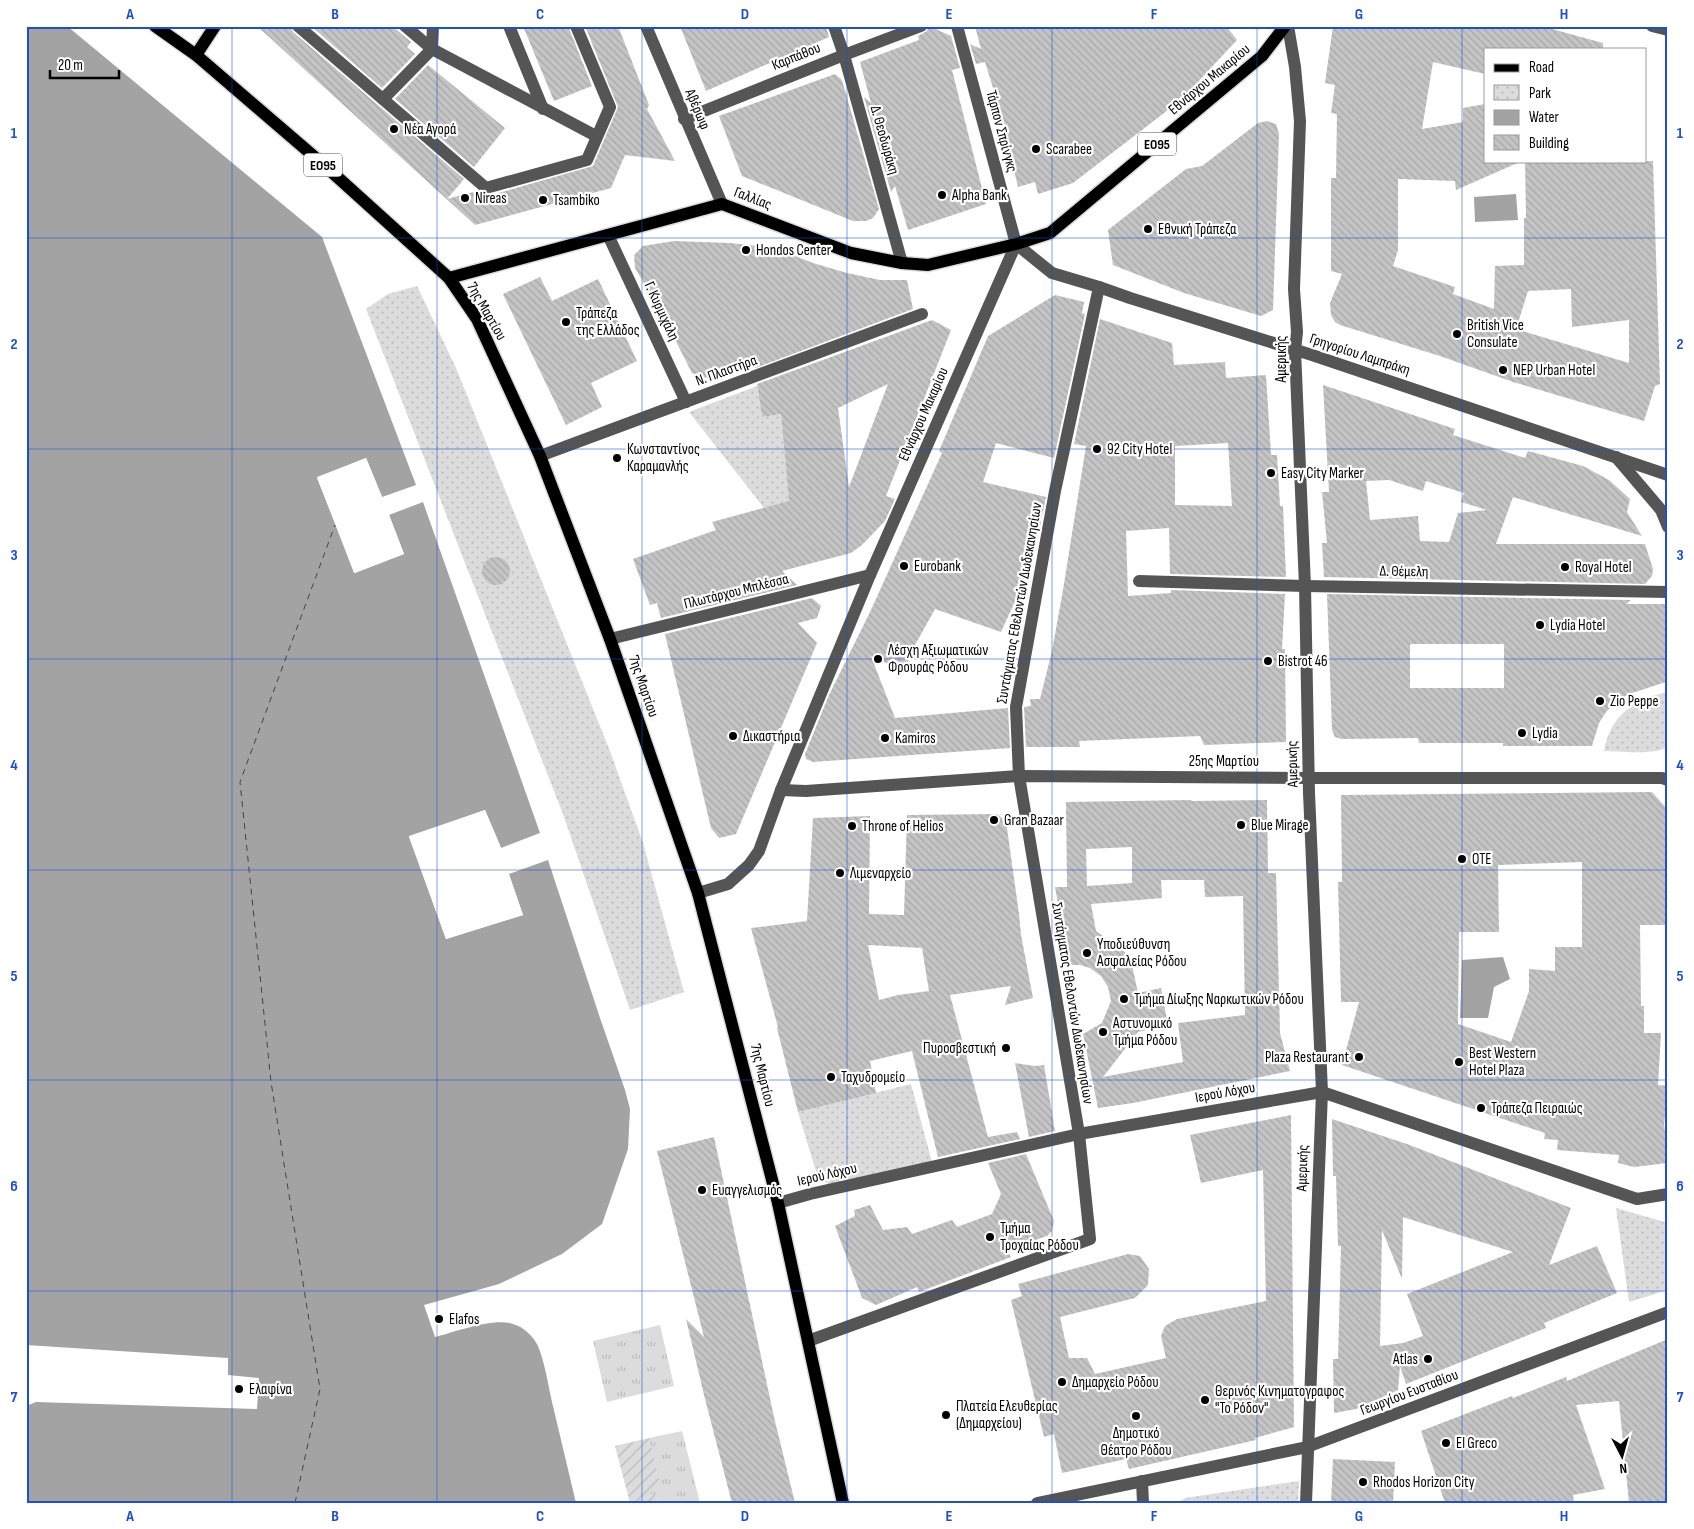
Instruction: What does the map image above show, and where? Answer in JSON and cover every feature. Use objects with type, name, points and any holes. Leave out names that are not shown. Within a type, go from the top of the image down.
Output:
[{"type":"main road","name":"7ης Μαρτίου","points":[[155,26],[196,55],[324,165],[449,278],[477,319],[540,456],[610,639],[698,893],[778,1203],[843,1503]]},
{"type":"main road","points":[[196,55],[215,26]]},
{"type":"main road","name":"Εθνάρχου Μακαρίου","points":[[1016,244],[1050,233],[1262,56],[1287,26]]},
{"type":"main road","name":"Γαλλίας","points":[[449,278],[722,204],[851,253],[902,264],[928,265],[1016,244]]},
{"type":"street","points":[[298,26],[386,97]]},
{"type":"street","points":[[310,26],[486,188],[586,160],[604,106],[571,26]]},
{"type":"street","points":[[405,26],[432,49],[594,135]]},
{"type":"street","points":[[386,97],[432,49],[433,26]]},
{"type":"street","points":[[509,26],[543,109]]},
{"type":"street","points":[[576,26],[610,107],[594,135]]},
{"type":"street","name":"Αβέρωφ","points":[[646,26],[684,119],[722,204]]},
{"type":"street","name":"Δ. Θεοδωράκη","points":[[834,26],[844,55],[902,264]]},
{"type":"street","name":"Καρπάθου","points":[[684,119],[921,26]]},
{"type":"street","name":"Τάρπον Σπρίνγκς","points":[[957,26],[1016,244]]},
{"type":"street","name":"Αμερικής","points":[[1287,26],[1295,68],[1300,121],[1294,289],[1297,332],[1295,350],[1305,586],[1309,778],[1322,1092],[1306,1503]]},
{"type":"street","points":[[1652,26],[1668,30]]},
{"type":"street","name":"Γ. Κυρμιχάλη","points":[[608,234],[686,402]]},
{"type":"street","name":"Γρηγορίου Λαμπράκη","points":[[1016,244],[1052,273],[1295,350],[1668,474]]},
{"type":"street","name":"Εθνάρχου Μακαρίου","points":[[698,893],[728,884],[749,865],[759,851],[781,790],[870,575],[1016,244]]},
{"type":"street","name":"Συντάγματος Εθελοντών Δωδεκανησίων","points":[[808,1341],[1090,1239],[1079,1134],[1019,776],[1016,707],[1055,490],[1099,287]]},
{"type":"street","name":"Ν. Πλαστήρα","points":[[540,456],[922,314]]},
{"type":"street","points":[[1616,457],[1661,510],[1668,527]]},
{"type":"street","name":"Πλωτάρχου Μπλέσσα","points":[[610,639],[870,575]]},
{"type":"street","name":"Δ. Θέμελη","points":[[1139,581],[1305,586],[1668,592]]},
{"type":"street","name":"25ης Μαρτίου","points":[[781,790],[806,791],[1019,776],[1662,778],[1668,780]]},
{"type":"street","name":"Ιερού Λόχου","points":[[778,1203],[810,1194],[1079,1134],[1322,1092],[1636,1200],[1668,1194]]},
{"type":"street","name":"Γεωργίου Ευσταθίου","points":[[1037,1503],[1307,1448],[1668,1312]]},
{"type":"street","points":[[1142,1481],[1143,1503]]},
{"type":"green space","points":[[417,286],[456,368],[610,751],[643,843],[684,992],[630,1010],[563,814],[366,309],[388,294]]},
{"type":"green space","points":[[757,386],[762,417],[781,414],[789,501],[764,508],[689,412]]},
{"type":"green space","points":[[1668,692],[1668,746],[1656,751],[1647,752],[1604,751],[1612,728],[1625,711],[1645,699]]},
{"type":"green space","points":[[911,1084],[933,1166],[836,1188],[818,1178],[798,1112]]},
{"type":"green space","points":[[1616,1208],[1668,1223],[1668,1290],[1629,1302]]},
{"type":"green space","points":[[660,1325],[674,1386],[607,1402],[593,1341]]},
{"type":"green space","points":[[682,1431],[700,1503],[663,1503],[650,1494],[649,1438]]},
{"type":"green space","points":[[649,1438],[659,1480],[650,1494],[663,1503],[630,1503],[615,1446]]},
{"type":"green space","points":[[1299,1481],[1298,1503],[1178,1503],[1185,1498]]},
{"type":"water","points":[[26,26],[67,26],[322,237],[416,485],[382,497],[366,458],[317,478],[355,573],[404,554],[389,515],[423,502],[540,833],[501,848],[485,810],[409,837],[446,939],[523,915],[509,874],[548,860],[630,1109],[628,1149],[602,1224],[562,1254],[499,1284],[424,1305],[435,1337],[485,1324],[505,1322],[521,1327],[534,1339],[544,1366],[576,1503],[26,1503],[26,1406],[36,1402],[257,1409],[259,1378],[228,1375],[228,1358],[26,1345]]},
{"type":"water","points":[[1516,194],[1518,220],[1475,222],[1474,197]]},
{"type":"water","points":[[1503,957],[1510,979],[1494,987],[1488,1018],[1460,1018],[1462,960]]},
{"type":"pier","points":[[366,458],[383,499],[380,498],[365,461],[320,479],[356,570],[401,553],[387,515],[388,512],[404,554],[354,573],[317,477]]},
{"type":"pier","points":[[485,810],[502,850],[499,849],[484,813],[412,838],[447,936],[520,913],[507,875],[508,872],[523,915],[446,939],[409,836]]},
{"type":"building","name":"Νέα Αγορά","points":[[257,26],[290,26],[293,32],[464,179],[447,199],[477,191],[484,196],[488,196],[593,166],[618,107],[585,26],[618,26],[649,105],[647,109],[675,161],[625,155],[611,188],[475,225]]},
{"type":"building","points":[[311,26],[392,26],[411,42],[407,47],[415,54],[382,88]]},
{"type":"building","points":[[523,26],[568,26],[592,86],[554,101]]},
{"type":"building","points":[[680,26],[826,26],[829,37],[706,91]]},
{"type":"building","points":[[929,26],[951,36],[960,68],[952,70],[986,204],[908,230],[895,186],[891,192],[864,97],[871,103],[860,62],[919,40],[918,36],[927,31]]},
{"type":"building","points":[[975,26],[1226,26],[1237,40],[1181,100],[1073,183],[1038,194],[1035,182],[1018,187],[999,107],[985,62],[976,64],[970,44],[981,49]]},
{"type":"building","points":[[1333,26],[1541,26],[1603,43],[1603,48],[1484,48],[1484,74],[1433,62],[1422,129],[1463,122],[1463,108],[1484,104],[1484,162],[1520,162],[1456,190],[1455,181],[1398,179],[1398,250],[1393,266],[1455,287],[1453,294],[1494,309],[1495,266],[1524,265],[1524,218],[1526,218],[1525,162],[1653,161],[1660,384],[1655,386],[1644,421],[1513,382],[1335,322],[1331,315],[1330,303],[1342,274],[1331,271],[1331,178],[1336,178],[1337,114],[1331,113],[1335,85],[1325,83]],"holes":[[[1571,289],[1572,327],[1629,320],[1629,363],[1516,329],[1528,291]]]},
{"type":"building","points":[[428,65],[505,128],[474,167],[395,99]]},
{"type":"building","points":[[835,74],[842,80],[879,209],[873,218],[866,221],[853,221],[742,176],[719,116]]},
{"type":"building","points":[[1267,121],[1276,124],[1279,134],[1273,310],[1261,316],[1184,293],[1113,265],[1108,230],[1186,169],[1202,166],[1258,123]]},
{"type":"building","points":[[674,241],[730,243],[774,248],[813,263],[847,273],[880,280],[907,280],[913,309],[755,368],[754,363],[712,378],[700,377],[692,373],[663,316],[635,268],[634,255],[643,246]]},
{"type":"building","points":[[540,277],[552,301],[598,279],[637,361],[591,383],[602,407],[566,425],[503,294]]},
{"type":"building","points":[[1055,295],[1084,302],[1082,313],[1085,314],[1054,458],[996,443],[983,482],[1046,497],[1032,564],[1001,632],[935,609],[915,645],[904,671],[871,656],[895,718],[1008,708],[1010,748],[813,762],[806,759],[805,754],[829,695],[871,610],[942,453],[939,451],[988,336]]},
{"type":"building","points":[[1100,319],[1172,343],[1174,365],[1225,362],[1226,378],[1266,375],[1271,455],[1277,455],[1280,506],[1283,506],[1286,577],[1170,574],[1169,528],[1126,531],[1128,596],[1171,593],[1171,590],[1285,594],[1282,649],[1285,649],[1286,742],[1204,745],[1200,736],[1079,741],[1080,747],[1026,747],[1024,707],[1031,706],[1030,699],[1040,699],[1052,651],[1086,446],[1074,444]],"holes":[[[1228,443],[1232,506],[1175,505],[1175,446]]]},
{"type":"building","points":[[932,320],[951,330],[886,496],[895,499],[885,521],[862,545],[851,553],[782,571],[797,585],[661,618],[657,603],[650,605],[633,559],[716,530],[712,522],[789,501],[781,414],[762,417],[757,384]],"holes":[[[888,384],[849,487],[838,408]]]},
{"type":"building","points":[[1323,385],[1455,429],[1453,435],[1525,458],[1528,451],[1583,466],[1609,480],[1630,499],[1627,512],[1642,536],[1513,497],[1496,544],[1645,544],[1653,569],[1652,576],[1645,584],[1324,577],[1322,543],[1327,543],[1322,492],[1329,492]],"holes":[[[1389,480],[1423,491],[1426,481],[1464,493],[1461,502],[1487,510],[1458,513],[1449,542],[1420,541],[1418,516],[1370,520],[1366,481]]]},
{"type":"building","points":[[496,557],[506,561],[510,571],[506,581],[496,585],[486,581],[482,571],[486,561]]},
{"type":"building","points":[[1327,594],[1631,600],[1626,604],[1667,604],[1666,682],[1629,694],[1615,703],[1599,723],[1592,746],[1503,746],[1503,743],[1419,743],[1418,738],[1342,739],[1335,737],[1332,730]],"holes":[[[1410,644],[1504,644],[1504,688],[1410,688]]]},
{"type":"building","name":"Δικαστήρια","points":[[812,598],[821,606],[817,618],[798,623],[817,643],[736,834],[719,838],[711,828],[665,634]]},
{"type":"building","points":[[1652,792],[1668,810],[1668,925],[1640,925],[1641,1006],[1644,1006],[1644,1033],[1661,1033],[1658,1085],[1668,1086],[1664,1125],[1668,1163],[1634,1167],[1618,1163],[1619,1155],[1557,1150],[1558,1140],[1544,1139],[1545,1133],[1342,1065],[1359,1002],[1341,1002],[1338,882],[1342,882],[1341,795]],"holes":[[[1582,862],[1582,947],[1555,947],[1555,971],[1529,969],[1529,991],[1511,1042],[1458,1024],[1459,932],[1499,932],[1498,865]]]},
{"type":"building","points":[[1267,800],[1268,873],[1276,873],[1280,1033],[1290,1071],[1133,1103],[1098,1108],[1083,1034],[1102,1023],[1111,1001],[1108,987],[1101,976],[1090,968],[1080,965],[1069,965],[1055,887],[1067,887],[1066,802]],"holes":[[[1132,847],[1132,883],[1087,886],[1086,849]],[[1161,880],[1204,880],[1205,897],[1243,896],[1245,1015],[1178,1023],[1183,1062],[1103,1077],[1138,1032],[1168,1025],[1161,988],[1138,993],[1130,956],[1096,931],[1091,904],[1162,898]]]},
{"type":"building","points":[[997,814],[1006,821],[1021,935],[1033,998],[1005,1005],[1011,986],[950,995],[988,1137],[1017,1132],[1020,1139],[938,1157],[912,1051],[870,1061],[876,1093],[798,1112],[778,1027],[751,928],[807,921],[813,818],[870,816],[869,914],[904,915],[907,815]],"holes":[[[868,945],[922,948],[929,991],[898,995],[879,1000]]]},
{"type":"building","points":[[1015,1063],[1035,1066],[1044,1065],[1055,1131],[1029,1137]]},
{"type":"building","points":[[1291,1115],[1294,1427],[1255,1438],[1256,1440],[1129,1469],[1126,1459],[1062,1473],[1054,1434],[1044,1437],[1011,1300],[1022,1296],[1018,1284],[1128,1254],[1140,1256],[1149,1269],[1148,1285],[1135,1298],[1060,1317],[1069,1358],[1087,1358],[1095,1374],[1166,1358],[1161,1336],[1165,1326],[1177,1319],[1266,1301],[1263,1170],[1201,1183],[1190,1135]]},
{"type":"building","points":[[1332,1119],[1407,1144],[1571,1208],[1549,1265],[1597,1246],[1617,1293],[1544,1323],[1546,1328],[1406,1384],[1400,1366],[1398,1390],[1356,1409],[1334,1413],[1333,1359],[1338,1359],[1341,1246],[1338,1246],[1336,1176],[1333,1176]],"holes":[[[1403,1217],[1513,1252],[1407,1294],[1423,1336],[1403,1343],[1380,1346],[1382,1230],[1402,1279]]]},
{"type":"building","points":[[714,1137],[774,1417],[795,1503],[732,1503],[686,1319],[704,1337],[657,1151]]},
{"type":"building","name":"Τμήμα Τροχαίας Ρόδου","points":[[1026,1154],[1054,1221],[1052,1231],[1047,1236],[1007,1250],[1011,1257],[919,1292],[917,1287],[876,1305],[862,1298],[835,1226],[855,1216],[854,1210],[870,1205],[883,1230],[907,1227],[912,1234],[952,1220],[957,1227],[992,1214],[1001,1194],[988,1163]]},
{"type":"building","points":[[1668,1339],[1668,1503],[1629,1503],[1619,1401],[1576,1405],[1605,1489],[1573,1495],[1574,1503],[1445,1503],[1421,1431],[1566,1377],[1567,1381]]},
{"type":"building","name":"Rhodos Horizon City","points":[[1333,1459],[1395,1462],[1393,1503],[1331,1503]]},
{"type":"ferry route","points":[[295,1503],[320,1389],[271,1082],[240,782],[335,525]]},
{"type":"place","name":"Νέα Αγορά","points":[[394,129]]},
{"type":"place","name":"Scarabee","points":[[1036,149]]},
{"type":"place","name":"Alpha Bank","points":[[942,195]]},
{"type":"place","name":"Nireas","points":[[465,198]]},
{"type":"place","name":"Tsambiko","points":[[543,200]]},
{"type":"place","name":"Εθνική Τράπεζα","points":[[1148,229]]},
{"type":"place","name":"Hondos Center","points":[[746,250]]},
{"type":"place","name":"Τράπεζα της Ελλάδος","points":[[566,322]]},
{"type":"place","name":"British Vice Consulate","points":[[1457,334]]},
{"type":"place","name":"NEP Urban Hotel","points":[[1503,370]]},
{"type":"place","name":"92 City Hotel","points":[[1097,449]]},
{"type":"place","name":"Κωνσταντίνος Καραμανλής","points":[[617,458]]},
{"type":"place","name":"Easy City Marker","points":[[1271,473]]},
{"type":"place","name":"Eurobank","points":[[904,566]]},
{"type":"place","name":"Royal Hotel","points":[[1565,567]]},
{"type":"place","name":"Lydia Hotel","points":[[1540,625]]},
{"type":"place","name":"Λέσχη Αξιωματικών Φρουράς Ρόδου","points":[[878,659]]},
{"type":"place","name":"Bistrot 46","points":[[1268,661]]},
{"type":"place","name":"Zio Peppe","points":[[1600,701]]},
{"type":"place","name":"Lydia","points":[[1522,733]]},
{"type":"place","name":"Δικαστήρια","points":[[733,736]]},
{"type":"place","name":"Kamiros","points":[[885,738]]},
{"type":"place","name":"Gran Bazaar","points":[[994,820]]},
{"type":"place","name":"Blue Mirage","points":[[1241,825]]},
{"type":"place","name":"Throne of Helios","points":[[852,826]]},
{"type":"place","name":"ΟΤΕ","points":[[1462,859]]},
{"type":"place","name":"Λιμεναρχείο","points":[[840,873]]},
{"type":"place","name":"Υποδιεύθυνση Ασφαλείας Ρόδου","points":[[1087,953]]},
{"type":"place","name":"Τμήμα Δίωξης Ναρκωτικών Ρόδου","points":[[1124,999]]},
{"type":"place","name":"Αστυνομικό Τμήμα Ρόδου","points":[[1103,1032]]},
{"type":"place","name":"Πυροσβεστική","points":[[1006,1048]]},
{"type":"place","name":"Plaza Restaurant","points":[[1359,1057]]},
{"type":"place","name":"Best Western Hotel Plaza","points":[[1459,1062]]},
{"type":"place","name":"Ταχυδρομείο","points":[[831,1077]]},
{"type":"place","name":"Τράπεζα Πειραιώς","points":[[1481,1108]]},
{"type":"place","name":"Ευαγγελισμός","points":[[702,1190]]},
{"type":"place","name":"Τμήμα Τροχαίας Ρόδου","points":[[990,1237]]},
{"type":"place","name":"Elafos","points":[[439,1319]]},
{"type":"place","name":"Atlas","points":[[1428,1359]]},
{"type":"place","name":"Δημαρχείο Ρόδου","points":[[1062,1382]]},
{"type":"place","name":"Ελαφίνα","points":[[239,1389]]},
{"type":"place","name":"Θερινός Κινηματογραφος \"Το Ρόδον\"","points":[[1205,1400]]},
{"type":"place","name":"Πλατεία Ελευθερίας (Δημαρχείου)","points":[[946,1415]]},
{"type":"place","name":"Δημοτικό Θέατρο Ρόδου","points":[[1136,1416]]},
{"type":"place","name":"El Greco","points":[[1446,1443]]},
{"type":"place","name":"Rhodos Horizon City","points":[[1363,1482]]}]
